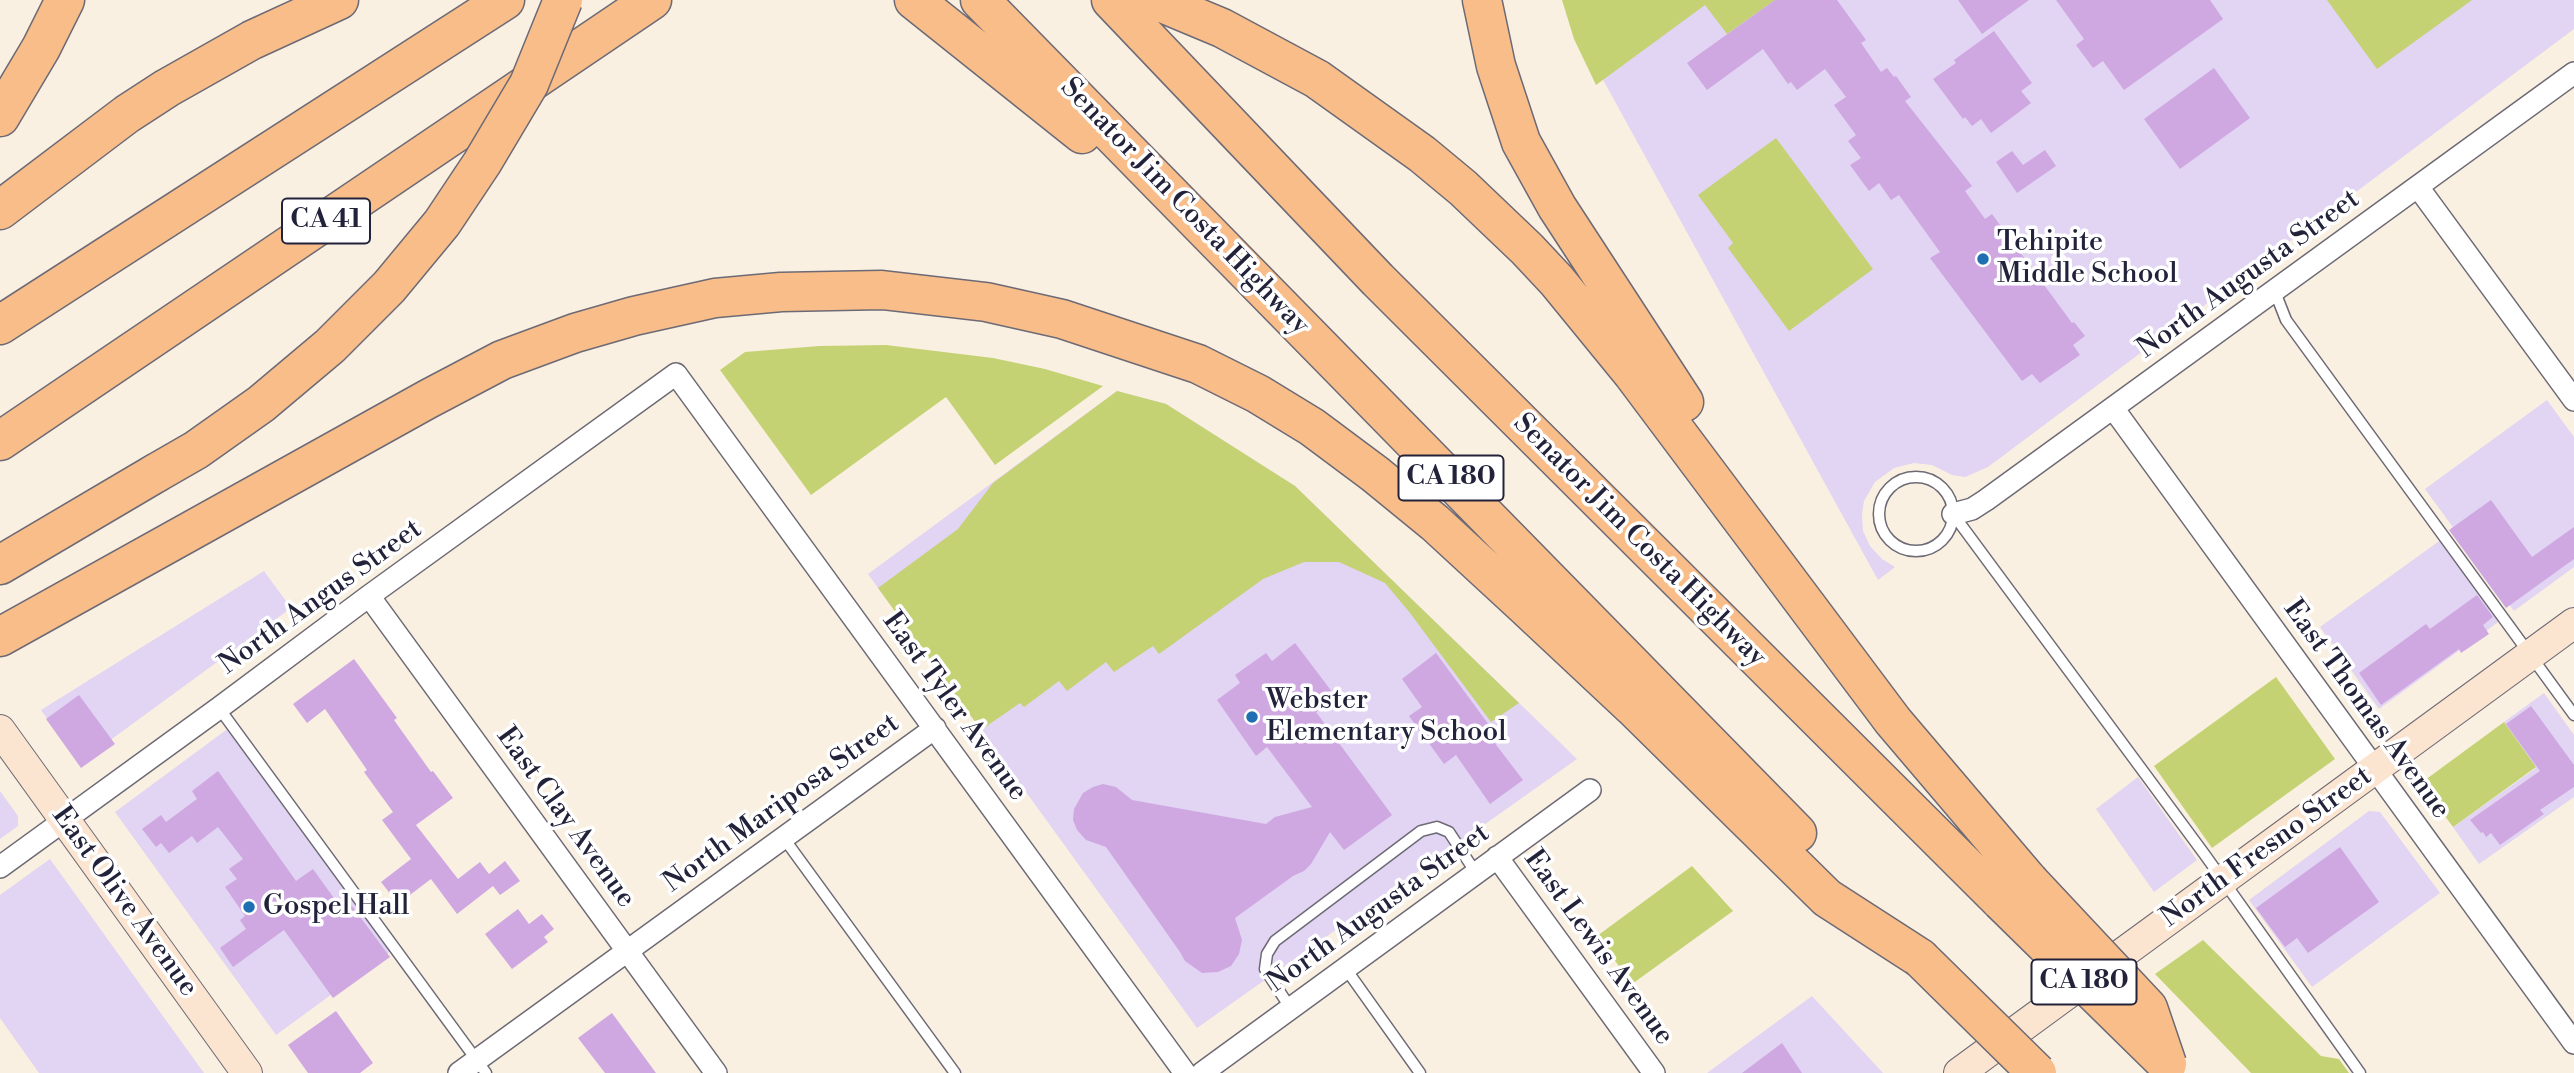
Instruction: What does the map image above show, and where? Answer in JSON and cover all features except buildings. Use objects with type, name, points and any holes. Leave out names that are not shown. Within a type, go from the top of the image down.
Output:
[{"type":"highway","points":[[0,117],[35,59],[65,0]]},
{"type":"highway","points":[[0,210],[127,114],[167,88],[252,40],[339,0]]},
{"type":"highway","points":[[0,326],[505,0]]},
{"type":"highway","points":[[0,565],[195,450],[261,404],[330,345],[389,287],[442,223],[482,163],[529,84],[563,0]]},
{"type":"highway","name":"CA 41","points":[[0,441],[652,0]]},
{"type":"highway","points":[[914,0],[1211,236]]},
{"type":"highway","name":"Senator Jim Costa Highway","points":[[980,0],[1920,958],[2037,1073]]},
{"type":"highway","name":"Senator Jim Costa Highway","points":[[1111,0],[1378,280],[2015,891]]},
{"type":"highway","points":[[1155,0],[1222,28],[1317,79],[1422,154],[1463,188],[1557,281],[1633,374],[1893,721],[2015,891],[2148,1008],[2171,1068]]},
{"type":"highway","points":[[1482,0],[1508,109],[1538,176],[1722,461],[1828,636]]},
{"type":"highway","points":[[11,632],[428,399],[502,360],[575,334],[634,316],[715,298],[781,292],[882,290],[986,302],[1062,319],[1198,364],[1258,394],[1312,427],[1435,523],[1633,707],[1826,898],[1920,958]]},
{"type":"main road","name":"North Fresno Street","points":[[1959,1073],[2574,623]]},
{"type":"main road","name":"East Olive Avenue","points":[[0,730],[247,1073]]},
{"type":"street","name":"North Augusta Street","points":[[1953,514],[1972,509],[1986,500],[2574,75]]},
{"type":"street","points":[[2418,187],[2574,401]]},
{"type":"street","name":"North Angus Street","points":[[0,867],[677,374]]},
{"type":"street","name":"East Tyler Avenue","points":[[677,374],[1185,1073]]},
{"type":"street","name":"East Thomas Avenue","points":[[2113,408],[2574,1043]]},
{"type":"street","name":"East Clay Avenue","points":[[369,596],[716,1073]]},
{"type":"street","name":"North Mariposa Street","points":[[459,1073],[481,1067],[627,951],[934,728]]},
{"type":"street","name":"North Augusta Street","points":[[1202,1073],[1590,790]]},
{"type":"street","name":"East Lewis Avenue","points":[[1497,857],[1654,1073]]},
{"type":"lane","points":[[2275,292],[2286,320],[2574,715]]},
{"type":"lane","points":[[1953,514],[1945,537],[1926,550],[1902,549],[1884,533],[1879,522],[1879,509],[1883,498],[1890,488],[1900,481],[1912,477],[1924,478],[1945,491],[1953,514],[2223,880],[2360,1073]]},
{"type":"lane","points":[[219,708],[481,1067]]},
{"type":"lane","points":[[1291,1009],[1265,969],[1267,954],[1276,941],[1421,831],[1437,827],[1449,832],[1476,873]]},
{"type":"lane","points":[[783,837],[956,1073]]},
{"type":"lane","points":[[1346,970],[1420,1073]]},
{"type":"shaded area","name":"Tehipite Middle School","points":[[1565,0],[2574,0],[2574,29],[1988,467],[1965,477],[1952,475],[1932,465],[1914,463],[1894,468],[1875,482],[1864,501],[1863,531],[1870,546],[1882,559],[1895,567],[1878,580],[1590,56]]},
{"type":"shaded area","name":"Webster Elementary School","points":[[1117,391],[1166,404],[1295,486],[1577,759],[1197,1028],[868,574]]},
{"type":"shaded area","points":[[2547,400],[2574,437],[2574,567],[2514,611],[2425,489]]},
{"type":"shaded area","points":[[2442,539],[2501,620],[2379,709],[2320,627]]},
{"type":"shaded area","points":[[264,571],[291,608],[83,760],[76,758],[41,710]]},
{"type":"shaded area","points":[[2544,693],[2574,735],[2574,797],[2479,864],[2453,827],[2536,768],[2504,722]]},
{"type":"shaded area","points":[[237,722],[399,945],[276,1035],[115,812]]},
{"type":"shaded area","points":[[2138,777],[2197,860],[2154,892],[2096,809]]},
{"type":"shaded area","points":[[0,791],[18,816],[18,826],[0,839]]},
{"type":"shaded area","points":[[2369,811],[2380,812],[2440,893],[2312,987],[2249,900]]},
{"type":"shaded area","points":[[50,859],[204,1073],[39,1073],[0,1018],[0,895]]},
{"type":"shaded area","points":[[1812,996],[1883,1073],[1707,1073]]},
{"type":"green space","points":[[1562,0],[1775,0],[1727,34],[1705,5],[1596,85],[1574,39]]},
{"type":"green space","points":[[2327,0],[2472,0],[2377,69]]},
{"type":"green space","points":[[1776,138],[1873,269],[1789,331],[1728,248],[1733,243],[1698,195]]},
{"type":"green space","points":[[886,345],[993,358],[1045,369],[1103,386],[995,465],[946,397],[811,495],[720,370],[745,352],[819,346]]},
{"type":"green space","points":[[1117,391],[1166,404],[1295,486],[1519,703],[1491,722],[1385,583],[1339,562],[1304,562],[1263,579],[1159,654],[1153,646],[1114,672],[1106,662],[1067,691],[1059,681],[1024,707],[1020,703],[981,730],[878,588],[958,529],[993,483]]},
{"type":"green space","points":[[2276,677],[2335,759],[2212,848],[2154,766]]},
{"type":"green space","points":[[2504,722],[2536,767],[2453,827],[2421,783]]},
{"type":"green space","points":[[1692,866],[1733,911],[1632,984],[1597,936]]},
{"type":"green space","points":[[2203,940],[2321,1056],[2339,1059],[2349,1073],[2251,1073],[2155,974]]},
{"type":"place","name":"Tehipite Middle School","points":[[1983,259]]},
{"type":"place","name":"Webster Elementary School","points":[[1252,717]]},
{"type":"place","name":"Gospel Hall","points":[[249,907]]}]
